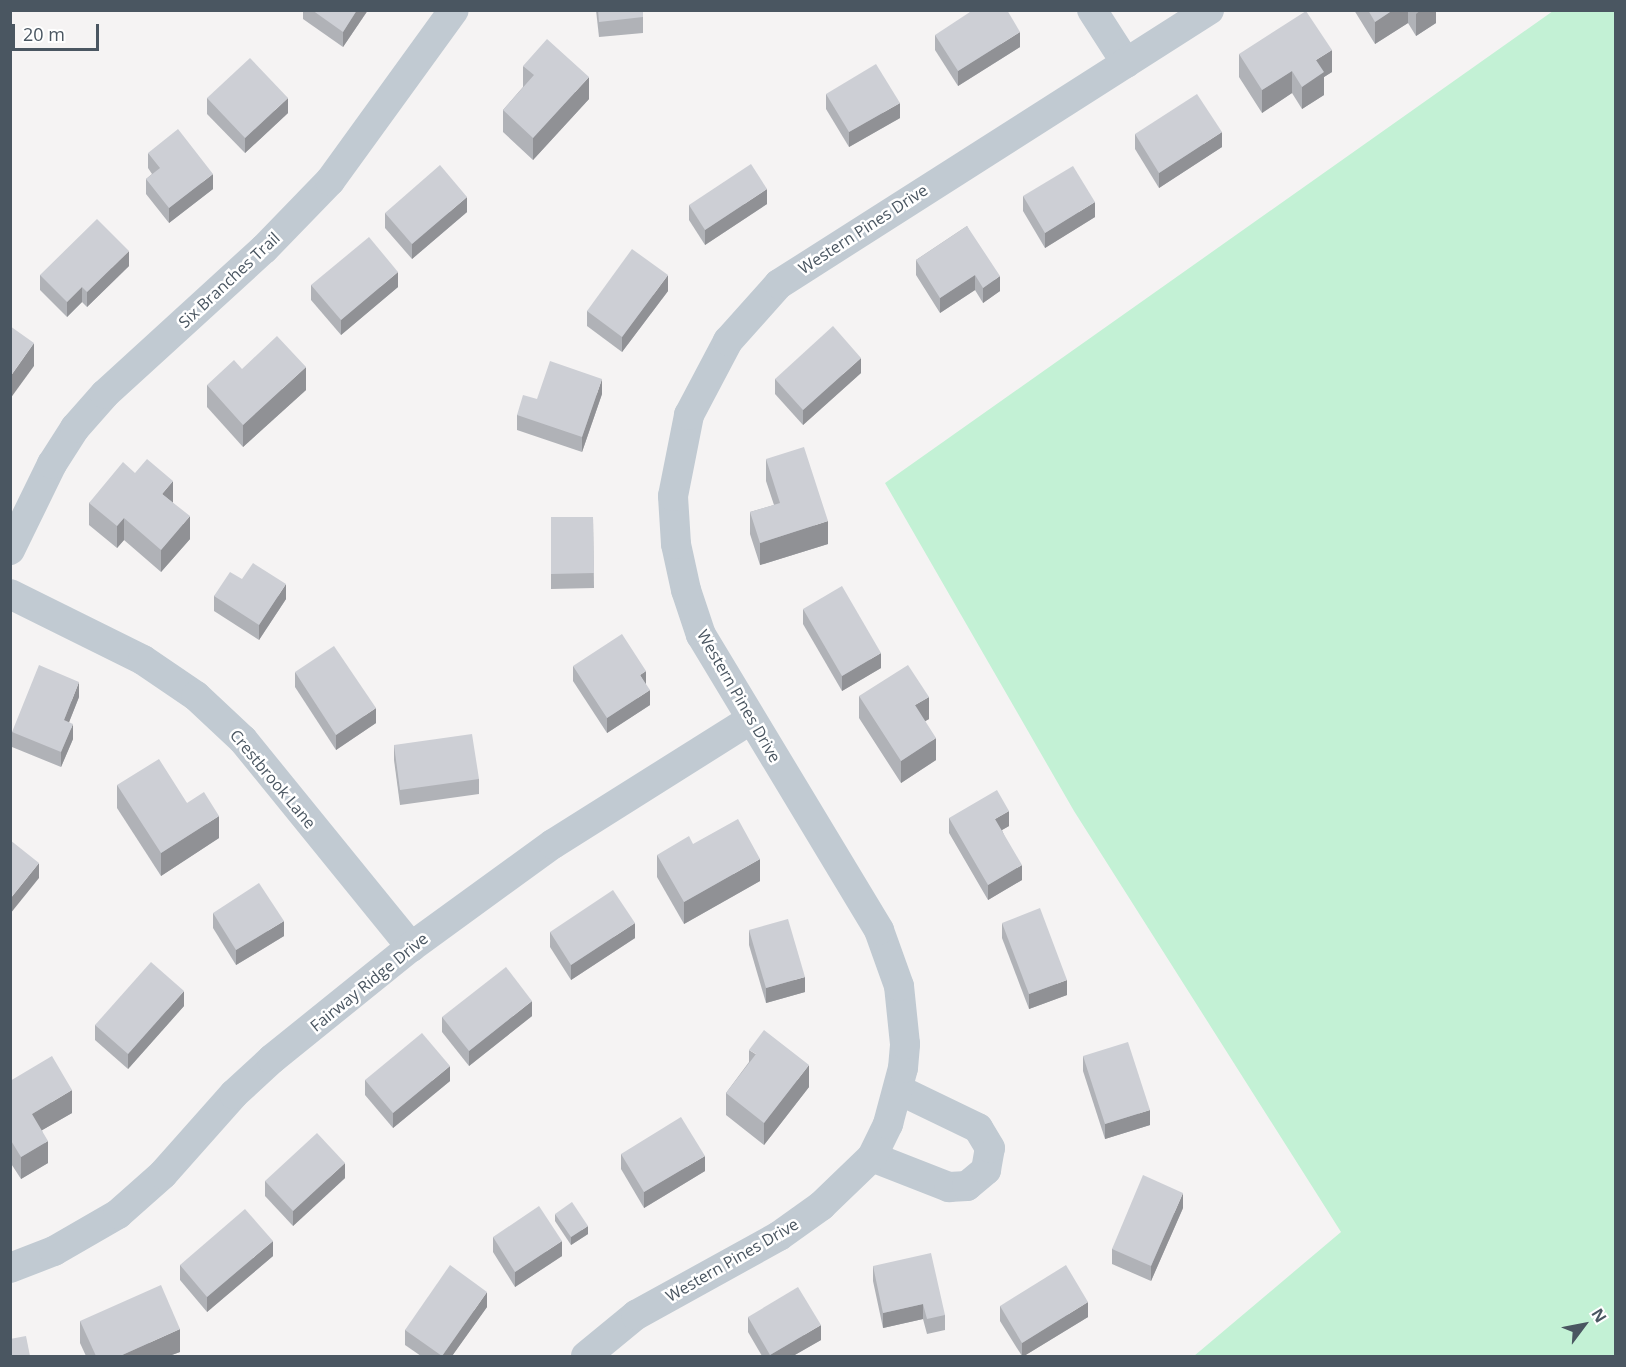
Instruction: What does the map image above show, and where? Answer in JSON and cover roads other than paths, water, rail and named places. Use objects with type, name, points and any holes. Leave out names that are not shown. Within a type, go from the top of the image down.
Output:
[{"type":"street","name":"Six Branches Trail","points":[[10,550],[52,464],[75,428],[105,394],[264,249],[330,181],[454,10]]},
{"type":"street","points":[[1092,10],[1126,63]]},
{"type":"street","name":"Western Pines Drive","points":[[586,1356],[636,1315],[779,1236],[821,1206],[872,1157],[899,1090],[905,1044],[903,1014],[892,960],[861,897],[750,720],[701,635],[686,590],[676,544],[673,496],[679,454],[689,415],[710,371],[748,314],[778,284],[1209,10]]},
{"type":"street","name":"Crestbrook Lane","points":[[10,594],[143,660],[196,696],[243,740],[411,947]]},
{"type":"street","name":"Fairway Ridge Drive","points":[[10,1268],[54,1251],[137,1198],[272,1059],[411,947],[553,844],[750,720]]},
{"type":"street","points":[[872,1157],[949,1186],[967,1186],[986,1170],[990,1148],[978,1128],[899,1090]]}]
